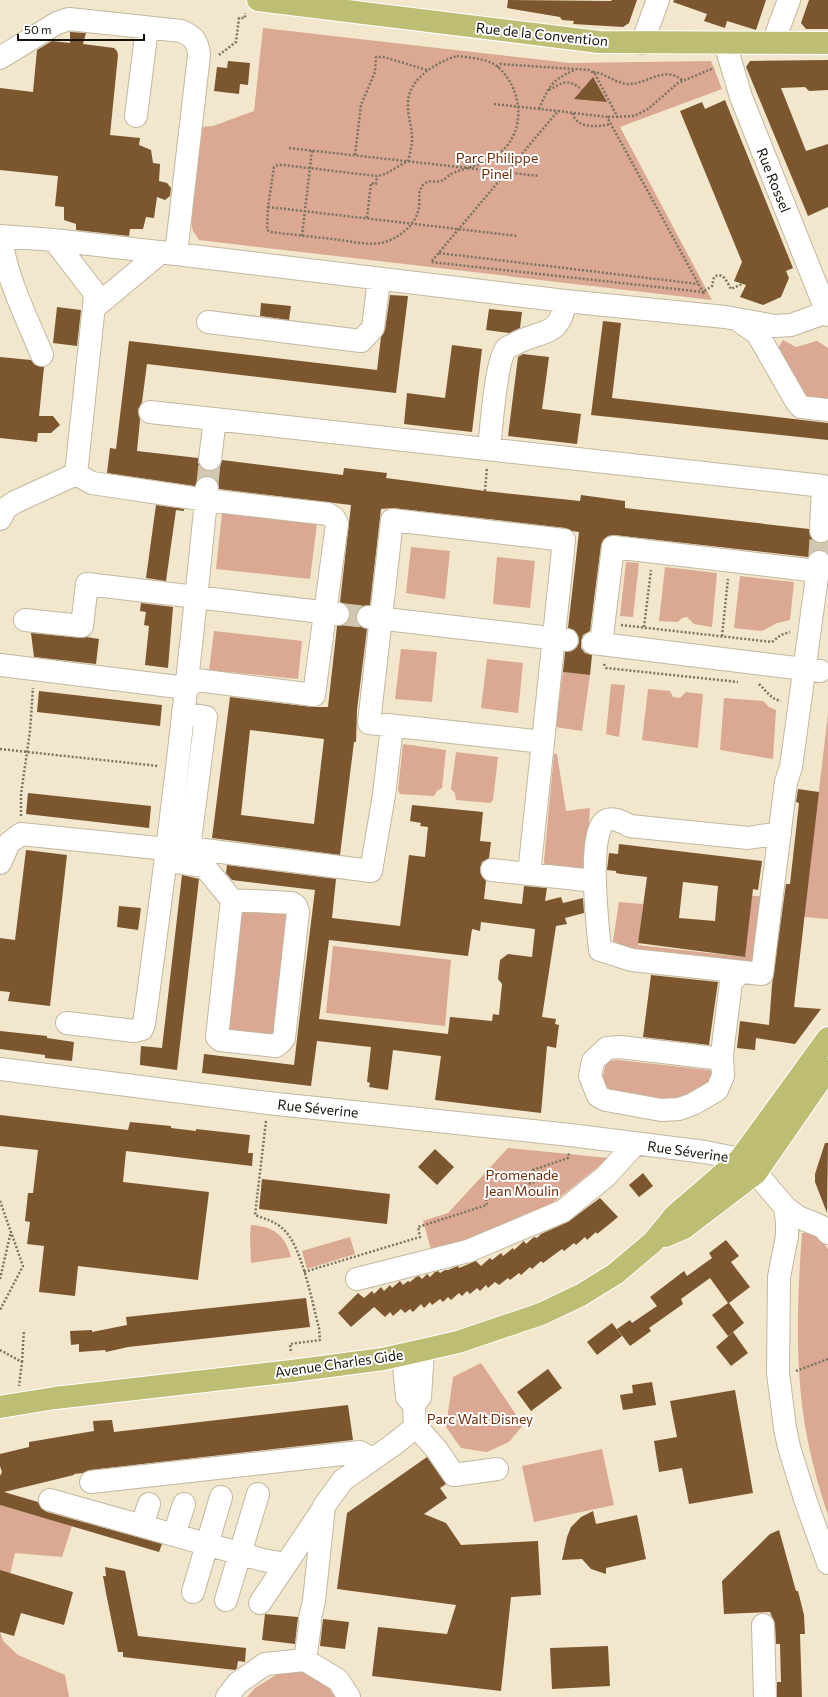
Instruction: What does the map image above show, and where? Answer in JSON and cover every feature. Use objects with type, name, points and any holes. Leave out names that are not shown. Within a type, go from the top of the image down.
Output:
[{"type":"main road","name":"Rue de la Convention","points":[[252,3],[305,3],[350,6],[599,42],[772,44],[828,43]]},
{"type":"main road","points":[[748,1166],[828,1038]]},
{"type":"main road","points":[[748,1166],[828,1069]]},
{"type":"main road","name":"Avenue Charles Gide","points":[[10,1405],[55,1398],[366,1362],[413,1353],[496,1330],[529,1319],[560,1306],[616,1274],[653,1242],[684,1228],[748,1166]]},
{"type":"street","points":[[642,43],[658,0]]},
{"type":"street","points":[[772,44],[789,0]]},
{"type":"street","points":[[0,58],[57,23],[69,19],[181,31],[191,35],[196,42],[199,55],[169,253],[95,307]]},
{"type":"street","points":[[136,116],[147,28]]},
{"type":"street","name":"Rue Rossel","points":[[725,43],[741,97],[827,314]]},
{"type":"street","points":[[42,355],[18,297],[1,245],[54,240],[565,302],[736,319],[775,326],[791,325],[827,314]]},
{"type":"street","points":[[54,240],[94,292],[95,307],[76,474]]},
{"type":"street","points":[[208,322],[361,341],[373,328],[379,279]]},
{"type":"street","points":[[489,449],[499,365],[505,349],[522,339],[549,331],[558,324],[564,312],[565,302]]},
{"type":"street","points":[[736,319],[757,332],[796,401],[801,407],[828,410]]},
{"type":"street","points":[[766,349],[771,341],[791,325]]},
{"type":"street","points":[[150,412],[823,486],[821,531]]},
{"type":"street","points":[[210,459],[215,419]]},
{"type":"street","points":[[0,665],[186,688],[197,680],[314,695],[332,613],[337,524],[334,518],[328,514],[207,494],[92,483],[76,474]]},
{"type":"street","points":[[0,519],[6,508],[15,502],[76,474]]},
{"type":"street","points":[[68,1023],[134,1031],[142,1029],[144,1024],[177,768],[207,494]]},
{"type":"street","points":[[529,874],[543,742],[560,639],[564,540],[392,520],[374,618],[368,723],[543,742]]},
{"type":"street","points":[[780,833],[748,838],[630,826],[615,820],[608,820],[603,823],[598,830],[595,882],[600,950],[632,960],[762,974],[780,833],[786,782],[791,767],[800,703],[813,670],[809,633],[818,566],[730,561],[613,547],[600,646],[813,670]]},
{"type":"street","points":[[24,620],[82,626],[87,584],[332,613]]},
{"type":"street","points":[[374,618],[560,639]]},
{"type":"street","points":[[183,713],[206,717],[189,848],[372,871],[384,795],[392,726]]},
{"type":"street","points":[[0,863],[9,843],[21,834],[167,849],[176,862],[204,866],[232,900],[217,1037],[220,1040],[276,1046],[284,1038],[298,912],[296,906],[292,903],[232,900]]},
{"type":"street","points":[[492,870],[595,882]]},
{"type":"street","points":[[722,1054],[714,1058],[620,1047],[607,1048],[592,1061],[590,1076],[598,1096],[606,1100],[661,1110],[679,1109],[693,1104],[717,1090],[723,1076],[722,1054],[731,982],[740,972]]},
{"type":"street","name":"Rue Séverine","points":[[0,1069],[268,1103],[636,1143],[705,1152],[748,1166]]},
{"type":"street","name":"Rue Séverine","points":[[357,1279],[468,1251],[563,1211],[606,1176],[636,1143]]},
{"type":"street","points":[[748,1166],[785,1207],[798,1217],[824,1228],[828,1233]]},
{"type":"street","points":[[785,1207],[788,1222],[787,1236],[779,1277],[778,1373],[789,1447],[806,1502],[828,1563]]},
{"type":"street","points":[[413,1353],[407,1397],[414,1415],[454,1475],[497,1469]]},
{"type":"street","points":[[260,1603],[324,1506],[343,1480],[408,1434],[414,1415]]},
{"type":"street","points":[[92,1482],[360,1452],[372,1460]]},
{"type":"street","points":[[226,1600],[258,1494]]},
{"type":"street","points":[[193,1592],[208,1544],[220,1497]]},
{"type":"street","points":[[50,1500],[174,1535],[286,1564]]},
{"type":"street","points":[[142,1526],[149,1504]]},
{"type":"street","points":[[174,1535],[184,1504]]},
{"type":"street","points":[[305,1660],[324,1506]]},
{"type":"street","points":[[763,1625],[765,1697]]},
{"type":"street","points":[[227,1697],[238,1683],[265,1664],[305,1660],[338,1680],[349,1697]]},
{"type":"path","points":[[199,55],[217,56],[236,42],[239,18],[245,18],[252,3]]},
{"type":"path","points":[[494,104],[618,118],[634,116],[648,109],[659,101],[672,87],[714,69],[725,43]]},
{"type":"path","points":[[491,63],[497,67],[516,94],[518,107],[516,129],[506,148],[486,163],[452,174],[441,181],[432,180],[423,185],[419,193],[420,205],[413,223],[393,238],[378,243],[369,243],[302,236],[271,232],[267,230],[268,207],[274,167],[278,165],[377,176],[385,174],[408,161],[412,141],[408,100],[414,87],[428,70],[444,60],[457,56],[491,63],[600,72],[624,84],[639,83],[662,75],[674,75],[683,81]]},
{"type":"path","points":[[356,155],[361,106],[375,72],[376,57],[384,57],[428,70]]},
{"type":"path","points":[[497,67],[500,64]]},
{"type":"path","points":[[539,109],[550,86],[559,77],[574,69]]},
{"type":"path","points":[[592,72],[618,118]]},
{"type":"path","points":[[549,90],[567,82],[574,83],[582,90]]},
{"type":"path","points":[[558,111],[431,262],[703,292],[712,286],[716,275],[720,275],[725,278],[731,289],[742,284]]},
{"type":"path","points":[[572,113],[576,121],[584,124],[601,126],[611,124]]},
{"type":"path","points":[[607,117],[711,306],[710,316]]},
{"type":"path","points":[[289,148],[539,176]]},
{"type":"path","points":[[302,236],[312,150]]},
{"type":"path","points":[[367,218],[371,183],[376,184],[377,176]]},
{"type":"path","points":[[268,207],[518,236]]},
{"type":"path","points":[[438,253],[698,284]]},
{"type":"path","points":[[644,627],[653,552]]},
{"type":"path","points":[[722,636],[730,561]]},
{"type":"path","points":[[745,683],[606,668],[600,646],[609,624],[772,642],[788,632],[809,633]]},
{"type":"path","points":[[21,834],[21,794],[34,684]]},
{"type":"path","points":[[752,684],[760,684],[765,692],[776,700],[800,703]]},
{"type":"path","points":[[0,749],[177,768]]},
{"type":"path","points":[[268,1103],[255,1215],[271,1221],[288,1234],[296,1246],[319,1328],[320,1340],[290,1344],[292,1371]]},
{"type":"path","points":[[304,1272],[420,1237],[418,1226],[487,1205],[486,1198],[537,1181],[533,1170],[568,1158],[570,1135]]},
{"type":"path","points":[[0,1202],[22,1266],[0,1310]]},
{"type":"path","points":[[0,1279],[11,1231]]},
{"type":"path","points":[[10,1405],[18,1391],[23,1355],[24,1330]]},
{"type":"path","points":[[0,1350],[22,1362]]},
{"type":"path","points":[[778,1373],[800,1370],[828,1359]]},
{"type":"green space","name":"Parc Philippe Pinel","points":[[263,28],[570,63],[711,61],[722,89],[620,127],[712,300],[199,240],[193,231],[191,223],[202,127],[213,126],[254,111]]},
{"type":"green space","points":[[783,340],[796,347],[817,341],[828,348],[828,403],[804,398],[778,348]]},
{"type":"green space","points":[[222,513],[317,524],[310,579],[216,569]]},
{"type":"green space","points":[[411,547],[450,551],[445,599],[406,593]]},
{"type":"green space","points":[[497,557],[535,561],[530,608],[493,604]]},
{"type":"green space","points":[[626,562],[639,563],[633,617],[620,616]]},
{"type":"green space","points":[[665,567],[717,573],[712,627],[694,624],[687,617],[682,618],[678,622],[659,621]]},
{"type":"green space","points":[[740,576],[794,582],[790,620],[777,623],[762,631],[734,628]]},
{"type":"green space","points":[[214,631],[302,641],[298,679],[209,670]]},
{"type":"green space","points":[[401,649],[437,652],[432,702],[395,699]]},
{"type":"green space","points":[[487,659],[523,663],[518,713],[481,708]]},
{"type":"green space","points":[[563,672],[590,675],[582,731],[555,727]]},
{"type":"green space","points":[[611,684],[625,685],[619,737],[606,734]]},
{"type":"green space","points":[[648,689],[670,691],[673,697],[680,698],[686,692],[703,694],[698,748],[642,740]]},
{"type":"green space","points":[[724,698],[763,701],[769,707],[776,710],[773,759],[720,750]]},
{"type":"green space","points":[[828,714],[828,919],[804,917]]},
{"type":"green space","points":[[403,744],[446,750],[442,788],[437,791],[434,796],[400,794],[398,790]]},
{"type":"green space","points":[[456,752],[498,757],[493,800],[490,803],[456,800],[455,793],[451,789]]},
{"type":"green space","points":[[554,754],[557,754],[566,811],[590,808],[586,867],[584,870],[545,867],[544,861]]},
{"type":"green space","points":[[752,896],[763,896],[757,967],[634,951],[613,941],[619,902],[643,904],[638,945],[744,957]]},
{"type":"green space","points":[[239,906],[290,913],[275,1041],[224,1035]]},
{"type":"green space","points":[[333,946],[451,960],[445,1026],[326,1013]]},
{"type":"green space","points":[[618,1060],[718,1071],[711,1087],[673,1105],[615,1097],[601,1086],[606,1061]]},
{"type":"green space","name":"Promenade Jean Moulin","points":[[508,1148],[609,1158],[550,1205],[491,1233],[432,1253],[423,1221],[448,1213]]},
{"type":"green space","points":[[251,1225],[272,1230],[282,1238],[289,1249],[291,1257],[251,1263]]},
{"type":"green space","points":[[815,1231],[828,1249],[828,1515],[812,1461],[800,1390],[798,1311],[802,1233]]},
{"type":"green space","points":[[350,1237],[355,1254],[307,1269],[302,1251]]},
{"type":"green space","name":"Parc Walt Disney","points":[[481,1363],[523,1425],[509,1442],[487,1452],[461,1448],[446,1427],[453,1377]]},
{"type":"green space","points":[[602,1449],[614,1505],[534,1522],[522,1466]]},
{"type":"green space","points":[[0,1505],[72,1526],[62,1557],[15,1553],[0,1617]]},
{"type":"green space","points":[[0,1631],[3,1641],[18,1655],[65,1675],[69,1697],[0,1697]]},
{"type":"green space","points":[[307,1667],[325,1681],[335,1697],[247,1697],[255,1688],[284,1670]]},
{"type":"building","points":[[508,0],[637,0],[629,23],[623,27],[573,24],[574,21],[562,20],[560,17],[507,8]]},
{"type":"building","points":[[674,0],[766,0],[756,30],[727,21],[725,28],[704,21],[707,14],[673,2]]},
{"type":"building","points":[[809,0],[828,0],[828,29],[806,29],[801,23]]},
{"type":"building","points":[[70,32],[86,33],[83,44],[114,48],[117,51],[118,55],[110,135],[140,138],[139,145],[151,150],[153,163],[160,164],[159,181],[167,183],[171,188],[170,196],[165,200],[157,197],[154,218],[146,217],[143,229],[130,229],[129,236],[76,230],[76,224],[64,220],[64,207],[55,206],[58,176],[0,170],[0,88],[33,92],[37,50],[52,41],[70,43]]},
{"type":"building","points":[[828,60],[828,90],[809,91],[805,87],[781,88],[806,151],[828,144],[828,207],[808,216],[746,67],[750,61]]},
{"type":"building","points":[[228,61],[250,63],[248,85],[240,84],[239,94],[214,91],[217,67],[227,68]]},
{"type":"building","points":[[593,77],[607,102],[574,99]]},
{"type":"building","points":[[725,100],[793,268],[786,271],[789,278],[781,297],[763,305],[740,297],[746,285],[734,281],[742,262],[680,111],[702,102],[705,109]]},
{"type":"building","points":[[390,295],[408,296],[396,393],[147,364],[142,402],[138,410],[140,420],[137,451],[198,458],[198,463],[202,469],[209,471],[220,467],[222,460],[343,475],[344,468],[387,473],[386,478],[485,491],[580,501],[581,495],[625,501],[625,508],[809,529],[810,536],[815,542],[821,543],[828,541],[828,554],[821,550],[815,550],[808,557],[614,535],[608,536],[603,540],[601,545],[590,631],[583,635],[581,641],[581,648],[585,653],[592,655],[590,675],[563,672],[565,652],[572,651],[577,647],[579,642],[578,635],[574,630],[568,628],[579,532],[565,528],[393,508],[381,509],[370,605],[363,606],[358,610],[356,615],[357,622],[361,627],[367,629],[357,710],[356,742],[354,742],[340,855],[212,838],[230,697],[312,707],[328,707],[337,626],[348,622],[350,615],[349,609],[345,604],[340,602],[351,505],[219,489],[218,482],[214,478],[208,476],[201,477],[195,486],[107,473],[110,448],[116,449],[129,341],[377,370],[381,337],[385,330]],"holes":[[[250,730],[324,739],[314,824],[241,815]]]},
{"type":"building","points":[[261,303],[291,306],[289,320],[260,316]]},
{"type":"building","points":[[57,307],[81,310],[77,346],[53,343]]},
{"type":"building","points":[[489,309],[522,312],[520,328],[509,333],[486,330]]},
{"type":"building","points":[[603,321],[621,323],[612,398],[828,423],[828,440],[591,415]]},
{"type":"building","points":[[452,345],[482,349],[472,432],[404,424],[407,393],[445,398]]},
{"type":"building","points":[[523,354],[549,357],[542,409],[581,414],[577,444],[508,436],[518,357]]},
{"type":"building","points":[[0,357],[31,360],[35,365],[44,367],[39,416],[53,416],[60,425],[51,433],[38,433],[37,442],[0,438]]},
{"type":"building","points":[[156,505],[184,509],[184,511],[176,510],[166,581],[146,578]]},
{"type":"building","points":[[141,603],[173,607],[168,668],[145,665],[149,626],[144,625],[146,612],[140,611]]},
{"type":"building","points":[[31,633],[99,639],[96,664],[34,657]]},
{"type":"building","points":[[39,691],[162,705],[160,726],[37,712]]},
{"type":"building","points":[[798,789],[819,792],[794,1007],[821,1009],[795,1044],[756,1038],[755,1050],[737,1048],[740,1021],[769,1025],[772,985],[786,884],[790,884],[799,803],[796,802]]},
{"type":"building","points":[[28,793],[151,806],[149,828],[26,814]]},
{"type":"building","points":[[412,805],[483,812],[480,841],[491,842],[489,858],[482,862],[480,868],[481,875],[486,881],[484,899],[522,904],[524,886],[547,888],[545,901],[561,897],[563,903],[583,898],[584,913],[565,918],[567,924],[556,926],[542,1017],[556,1019],[555,1024],[559,1025],[556,1048],[547,1046],[541,1113],[435,1100],[441,1056],[393,1050],[388,1090],[369,1087],[370,1083],[367,1082],[371,1047],[317,1041],[311,1086],[202,1073],[204,1054],[294,1065],[315,890],[232,880],[226,873],[227,865],[336,879],[332,918],[400,926],[409,855],[425,857],[428,827],[420,826],[421,823],[410,821]],"holes":[[[481,922],[535,929],[532,957],[508,954],[500,960],[498,979],[502,984],[499,1015],[493,1014],[492,1021],[450,1017],[448,1034],[319,1019],[329,940],[468,956],[472,929],[480,931]]]},
{"type":"building","points":[[619,844],[762,861],[758,890],[753,889],[745,957],[638,943],[647,877],[621,874],[616,873],[616,871],[607,870],[609,853],[618,854]],"holes":[[[683,882],[718,886],[715,921],[679,918]]]},
{"type":"building","points":[[26,850],[67,855],[50,1006],[8,1001],[10,992],[0,991],[0,938],[15,940]]},
{"type":"building","points":[[182,875],[199,879],[177,1070],[140,1065],[140,1061],[141,1046],[162,1048]]},
{"type":"building","points":[[119,906],[141,908],[138,930],[117,927]]},
{"type":"building","points":[[651,975],[718,982],[709,1045],[643,1037]]},
{"type":"building","points":[[0,1031],[47,1036],[47,1038],[74,1042],[72,1061],[45,1058],[45,1055],[0,1049]]},
{"type":"building","points":[[0,1115],[128,1130],[130,1122],[171,1126],[171,1128],[196,1131],[196,1129],[250,1135],[248,1153],[253,1153],[252,1166],[126,1151],[123,1182],[209,1192],[198,1280],[78,1266],[75,1296],[39,1292],[44,1246],[27,1244],[30,1222],[25,1221],[28,1193],[33,1193],[38,1150],[0,1146]]},
{"type":"building","points":[[825,1143],[828,1143],[827,1213],[815,1182],[815,1174]]},
{"type":"building","points":[[435,1149],[454,1167],[437,1185],[418,1167]]},
{"type":"building","points":[[643,1173],[653,1186],[639,1197],[629,1185]]},
{"type":"building","points":[[262,1179],[390,1194],[387,1224],[259,1209]]},
{"type":"building","points":[[600,1198],[618,1217],[587,1240],[585,1237],[576,1245],[574,1243],[564,1251],[562,1249],[543,1263],[541,1261],[532,1269],[530,1267],[521,1275],[519,1273],[510,1280],[508,1278],[499,1285],[495,1282],[488,1288],[486,1285],[480,1291],[477,1288],[470,1294],[467,1291],[462,1296],[459,1293],[451,1300],[448,1297],[443,1302],[440,1299],[432,1305],[430,1302],[424,1308],[421,1304],[413,1312],[410,1309],[405,1313],[401,1309],[393,1316],[390,1312],[385,1317],[374,1307],[351,1327],[338,1313],[358,1293],[364,1298],[372,1291],[374,1294],[381,1287],[384,1291],[390,1285],[392,1288],[400,1281],[403,1285],[419,1276],[422,1279],[427,1274],[430,1277],[435,1272],[438,1271],[440,1273],[458,1266],[459,1268],[476,1261],[481,1266],[490,1258],[492,1260],[501,1253],[503,1256],[513,1248],[514,1250],[524,1241],[526,1244],[534,1237],[537,1238],[541,1234],[568,1222]]},
{"type":"building","points":[[726,1240],[739,1256],[731,1262],[750,1287],[729,1303],[744,1323],[728,1336],[712,1315],[728,1303],[710,1278],[681,1299],[683,1304],[649,1328],[651,1331],[630,1346],[617,1329],[630,1320],[632,1323],[657,1306],[650,1297],[684,1271],[687,1276],[712,1258],[709,1253]]},
{"type":"building","points":[[306,1298],[310,1327],[128,1347],[106,1352],[105,1350],[79,1352],[79,1344],[71,1345],[70,1331],[92,1330],[92,1332],[127,1325],[126,1317]]},
{"type":"building","points":[[612,1323],[622,1336],[597,1355],[587,1342]]},
{"type":"building","points":[[733,1332],[748,1353],[731,1366],[716,1347]]},
{"type":"building","points":[[548,1369],[562,1388],[531,1411],[517,1392]]},
{"type":"building","points":[[652,1382],[656,1405],[623,1410],[620,1395],[633,1393],[632,1385]]},
{"type":"building","points":[[735,1390],[753,1493],[689,1504],[682,1468],[659,1472],[654,1441],[677,1437],[670,1401]]},
{"type":"building","points":[[348,1405],[353,1440],[90,1470],[4,1492],[38,1502],[41,1508],[47,1512],[162,1544],[159,1552],[0,1505],[0,1476],[2,1472],[0,1466],[0,1454],[29,1447],[29,1442],[94,1431],[93,1421],[112,1420],[114,1432]]},
{"type":"building","points":[[427,1457],[446,1484],[440,1488],[447,1498],[424,1514],[446,1523],[461,1545],[538,1541],[541,1595],[511,1597],[501,1691],[372,1676],[378,1627],[447,1634],[456,1605],[337,1589],[347,1513]]},
{"type":"building","points":[[593,1511],[596,1524],[637,1515],[646,1559],[606,1568],[606,1574],[591,1569],[582,1559],[562,1560],[567,1537],[571,1527],[581,1517]]},
{"type":"building","points":[[779,1530],[804,1615],[805,1634],[800,1634],[802,1697],[777,1697],[777,1682],[781,1682],[780,1644],[776,1644],[775,1624],[770,1612],[724,1614],[722,1581],[770,1534]]},
{"type":"building","points":[[105,1567],[125,1571],[138,1636],[246,1648],[245,1662],[238,1661],[237,1668],[235,1670],[123,1657],[123,1652],[118,1652],[106,1593],[103,1576],[106,1576]]},
{"type":"building","points":[[0,1570],[73,1592],[64,1625],[21,1613],[14,1636],[0,1632]]},
{"type":"building","points":[[265,1614],[298,1617],[295,1644],[262,1640]]},
{"type":"building","points":[[323,1619],[349,1622],[345,1649],[320,1646]]},
{"type":"building","points":[[608,1646],[610,1686],[552,1689],[550,1648]]},
{"type":"tunnel","points":[[207,488],[210,459]]},
{"type":"tunnel","points":[[819,562],[821,531]]},
{"type":"tunnel","points":[[339,614],[368,617]]}]
